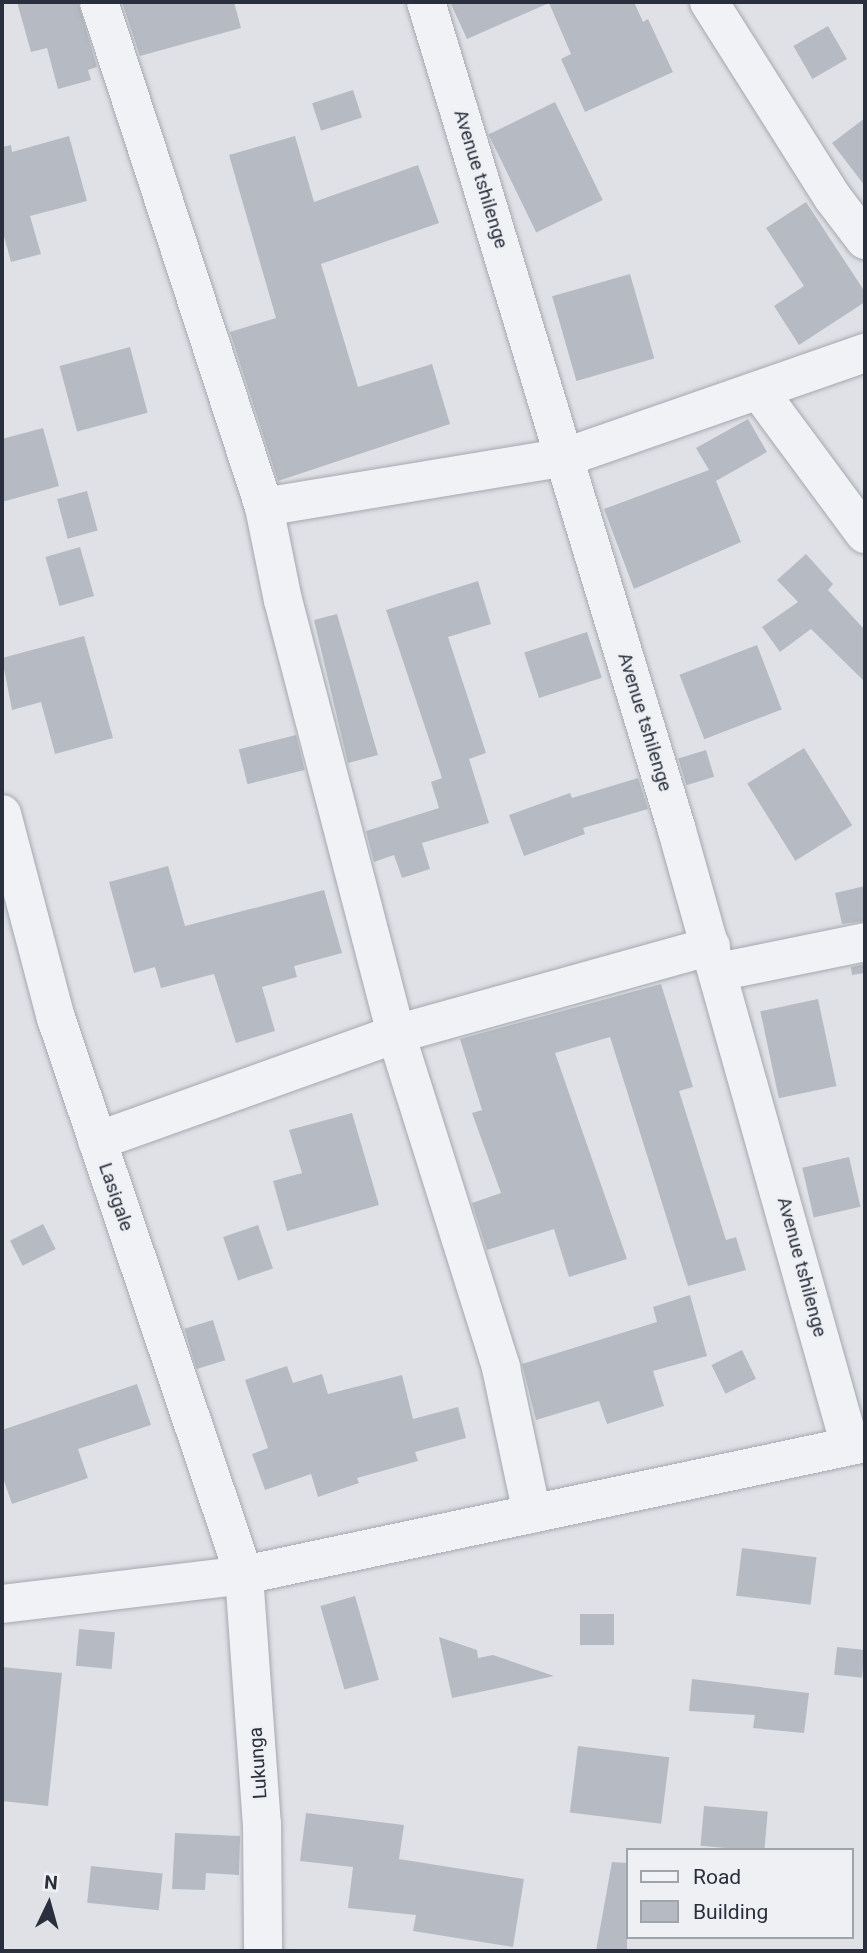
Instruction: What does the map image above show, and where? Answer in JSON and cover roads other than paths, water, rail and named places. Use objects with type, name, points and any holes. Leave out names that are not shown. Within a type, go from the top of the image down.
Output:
[{"type":"street","points":[[99,2],[264,508],[283,600],[396,1034],[501,1368],[532,1514]]},
{"type":"street","name":"Avenue tshilenge","points":[[426,2],[566,457],[858,1445]]},
{"type":"street","points":[[709,2],[833,198],[865,240]]},
{"type":"street","points":[[264,508],[566,457],[865,353]]},
{"type":"street","points":[[759,391],[865,534]]},
{"type":"street","name":"Lasigale","points":[[2,814],[56,1018],[244,1575]]},
{"type":"street","points":[[97,1141],[396,1034],[715,959],[865,942]]},
{"type":"street","points":[[2,1604],[244,1575],[858,1445]]},
{"type":"street","name":"Lukunga","points":[[244,1575],[262,1824],[263,1951]]}]
